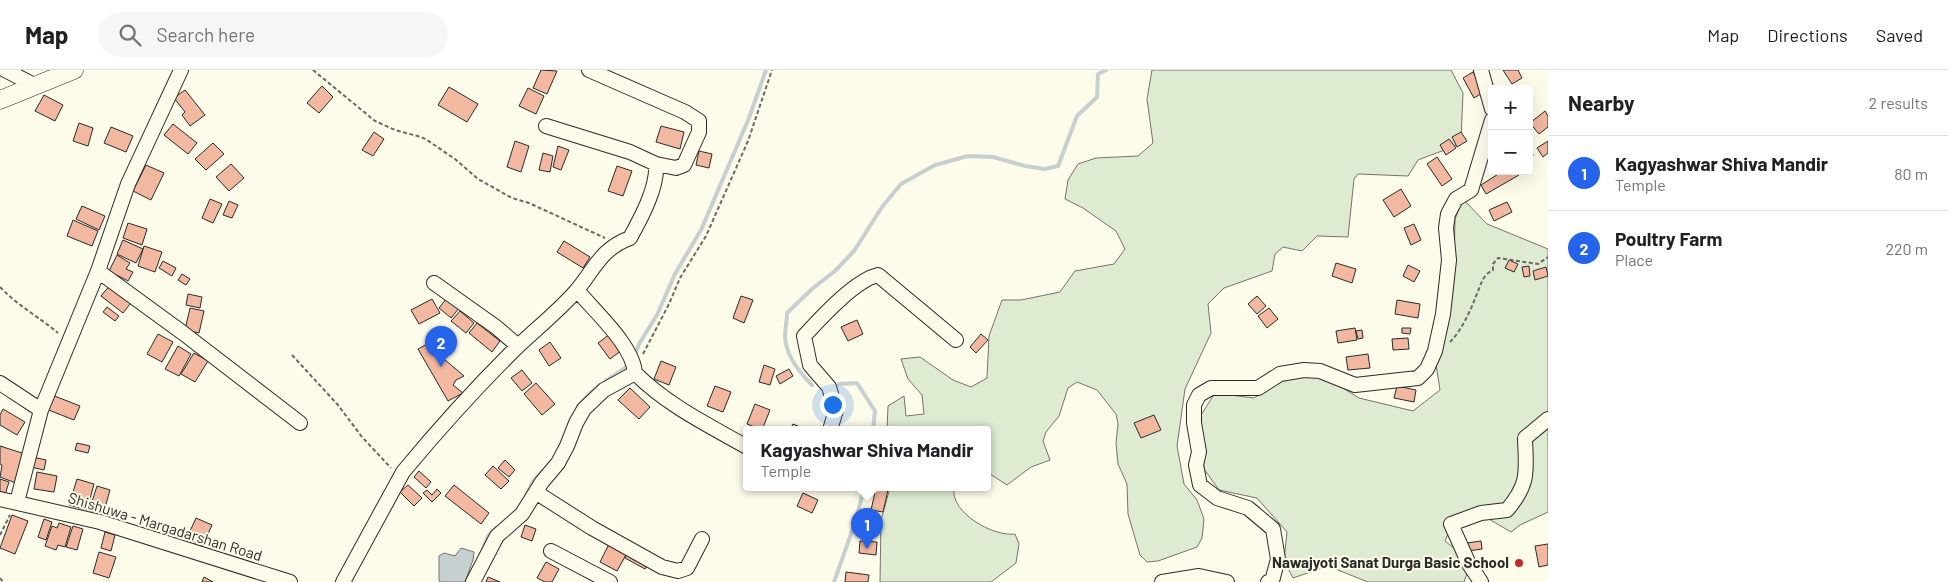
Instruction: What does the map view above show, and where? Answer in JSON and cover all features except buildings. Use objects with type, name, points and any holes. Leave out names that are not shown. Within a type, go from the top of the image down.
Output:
[{"type":"main road","points":[[0,100],[74,70]]},
{"type":"street","points":[[5,70],[36,86]]},
{"type":"street","points":[[17,502],[41,410],[98,272],[104,249],[128,184],[181,70]]},
{"type":"street","points":[[546,126],[630,152],[656,164],[676,168],[684,164],[699,132],[699,121],[685,112],[589,70]]},
{"type":"street","points":[[1481,70],[1488,95]]},
{"type":"street","points":[[1268,582],[1272,581],[1278,559],[1273,529],[1248,508],[1217,498],[1200,485],[1196,465],[1199,452],[1194,424],[1194,405],[1199,395],[1211,388],[1258,388],[1280,374],[1304,370],[1320,371],[1355,385],[1418,378],[1427,369],[1435,350],[1443,314],[1449,260],[1446,228],[1448,214],[1456,199],[1471,190],[1489,130]]},
{"type":"street","points":[[343,582],[400,478],[415,458],[468,397],[577,290],[598,261],[616,243],[630,238],[640,219],[657,175],[656,164]]},
{"type":"street","points":[[98,272],[183,333],[300,423]]},
{"type":"street","points":[[831,426],[836,410],[829,387],[810,365],[804,336],[829,310],[868,277],[878,275],[956,340]]},
{"type":"street","points":[[434,283],[496,327],[518,346]]},
{"type":"street","points":[[577,290],[610,329],[651,389],[678,408],[743,445]]},
{"type":"street","points":[[472,582],[497,536],[522,514],[537,493],[542,482],[558,463],[584,409],[633,365]]},
{"type":"street","points":[[0,383],[41,410]]},
{"type":"street","points":[[1481,582],[1469,564],[1451,524],[1481,513],[1507,510],[1517,498],[1527,476],[1525,438],[1548,419]]},
{"type":"street","points":[[537,493],[592,528],[662,567],[678,571],[686,568],[702,539]]},
{"type":"street","name":"Shishuwa - Margadarshan Road","points":[[0,499],[100,522],[290,582]]},
{"type":"street","points":[[551,551],[604,581]]},
{"type":"street","points":[[1162,582],[1199,576],[1227,582]]},
{"type":"path","points":[[313,70],[376,121],[395,130],[427,140],[478,179],[512,198],[529,203],[616,243]]},
{"type":"path","points":[[633,365],[680,278],[706,236],[748,141],[772,70]]},
{"type":"path","points":[[1435,350],[1451,341],[1458,332],[1477,295],[1480,283],[1487,273],[1493,270],[1498,258],[1538,264],[1548,257]]},
{"type":"path","points":[[0,287],[12,300],[38,317],[69,343]]},
{"type":"path","points":[[292,356],[338,405],[362,437],[400,478]]},
{"type":"path","points":[[0,535],[17,502]]},
{"type":"path","points":[[0,578],[3,582]]},
{"type":"green space","points":[[1152,70],[1451,70],[1463,93],[1461,139],[1455,146],[1418,160],[1408,176],[1358,174],[1354,179],[1348,237],[1317,236],[1302,251],[1283,247],[1275,254],[1272,271],[1224,288],[1208,304],[1211,333],[1185,389],[1177,446],[1184,484],[1197,500],[1204,519],[1202,538],[1197,547],[1158,561],[1147,562],[1140,555],[1128,514],[1127,484],[1118,464],[1116,443],[1118,424],[1116,414],[1097,390],[1077,382],[1068,388],[1059,416],[1046,432],[1043,441],[1050,460],[1031,467],[1007,485],[991,475],[991,426],[887,426],[888,406],[904,396],[906,416],[924,414],[922,395],[908,379],[901,359],[920,357],[953,380],[971,387],[987,378],[989,336],[1002,300],[1021,300],[1060,292],[1075,271],[1114,264],[1125,249],[1116,231],[1083,208],[1065,199],[1068,180],[1078,164],[1096,158],[1138,156],[1153,143],[1147,99]]},
{"type":"green space","points":[[1463,199],[1487,224],[1548,249],[1548,512],[1520,525],[1511,532],[1482,515],[1448,534],[1445,541],[1471,562],[1464,582],[1368,582],[1328,566],[1293,578],[1284,561],[1287,532],[1257,498],[1219,490],[1204,469],[1201,415],[1215,393],[1254,398],[1295,374],[1325,377],[1359,398],[1413,411],[1440,390],[1435,358],[1454,268],[1455,219]]},
{"type":"green space","points":[[889,491],[954,491],[959,506],[975,522],[996,532],[1015,534],[1019,544],[1016,563],[991,582],[880,582],[881,520]]},
{"type":"shaded area","points":[[461,548],[474,552],[465,582],[440,582],[439,556],[444,553],[455,556]]},
{"type":"waterway","points":[[634,357],[639,344],[657,315],[675,274],[701,230],[749,118],[766,70]]},
{"type":"waterway","points":[[812,385],[798,370],[788,351],[785,337],[787,313],[813,288],[835,271],[854,251],[882,207],[901,184],[935,165],[968,156],[993,157],[1025,166],[1045,169],[1058,166],[1077,116],[1097,97],[1098,74],[1106,70]]},
{"type":"waterway","points":[[606,381],[629,365]]},
{"type":"waterway","points":[[839,384],[857,383],[875,411],[873,426]]},
{"type":"waterway","points":[[578,406],[600,385]]},
{"type":"waterway","points":[[526,496],[533,481],[543,471]]},
{"type":"waterway","points":[[834,582],[856,520],[863,491]]},
{"type":"waterway","points":[[483,549],[488,536],[496,528]]},
{"type":"place","name":"Poultry Farm","points":[[441,367]]},
{"type":"place","name":"Kagyashwar Shiva Mandir","points":[[867,549]]},
{"type":"place","name":"Nawajyoti Sanat Durga Basic School","points":[[1519,563]]}]
